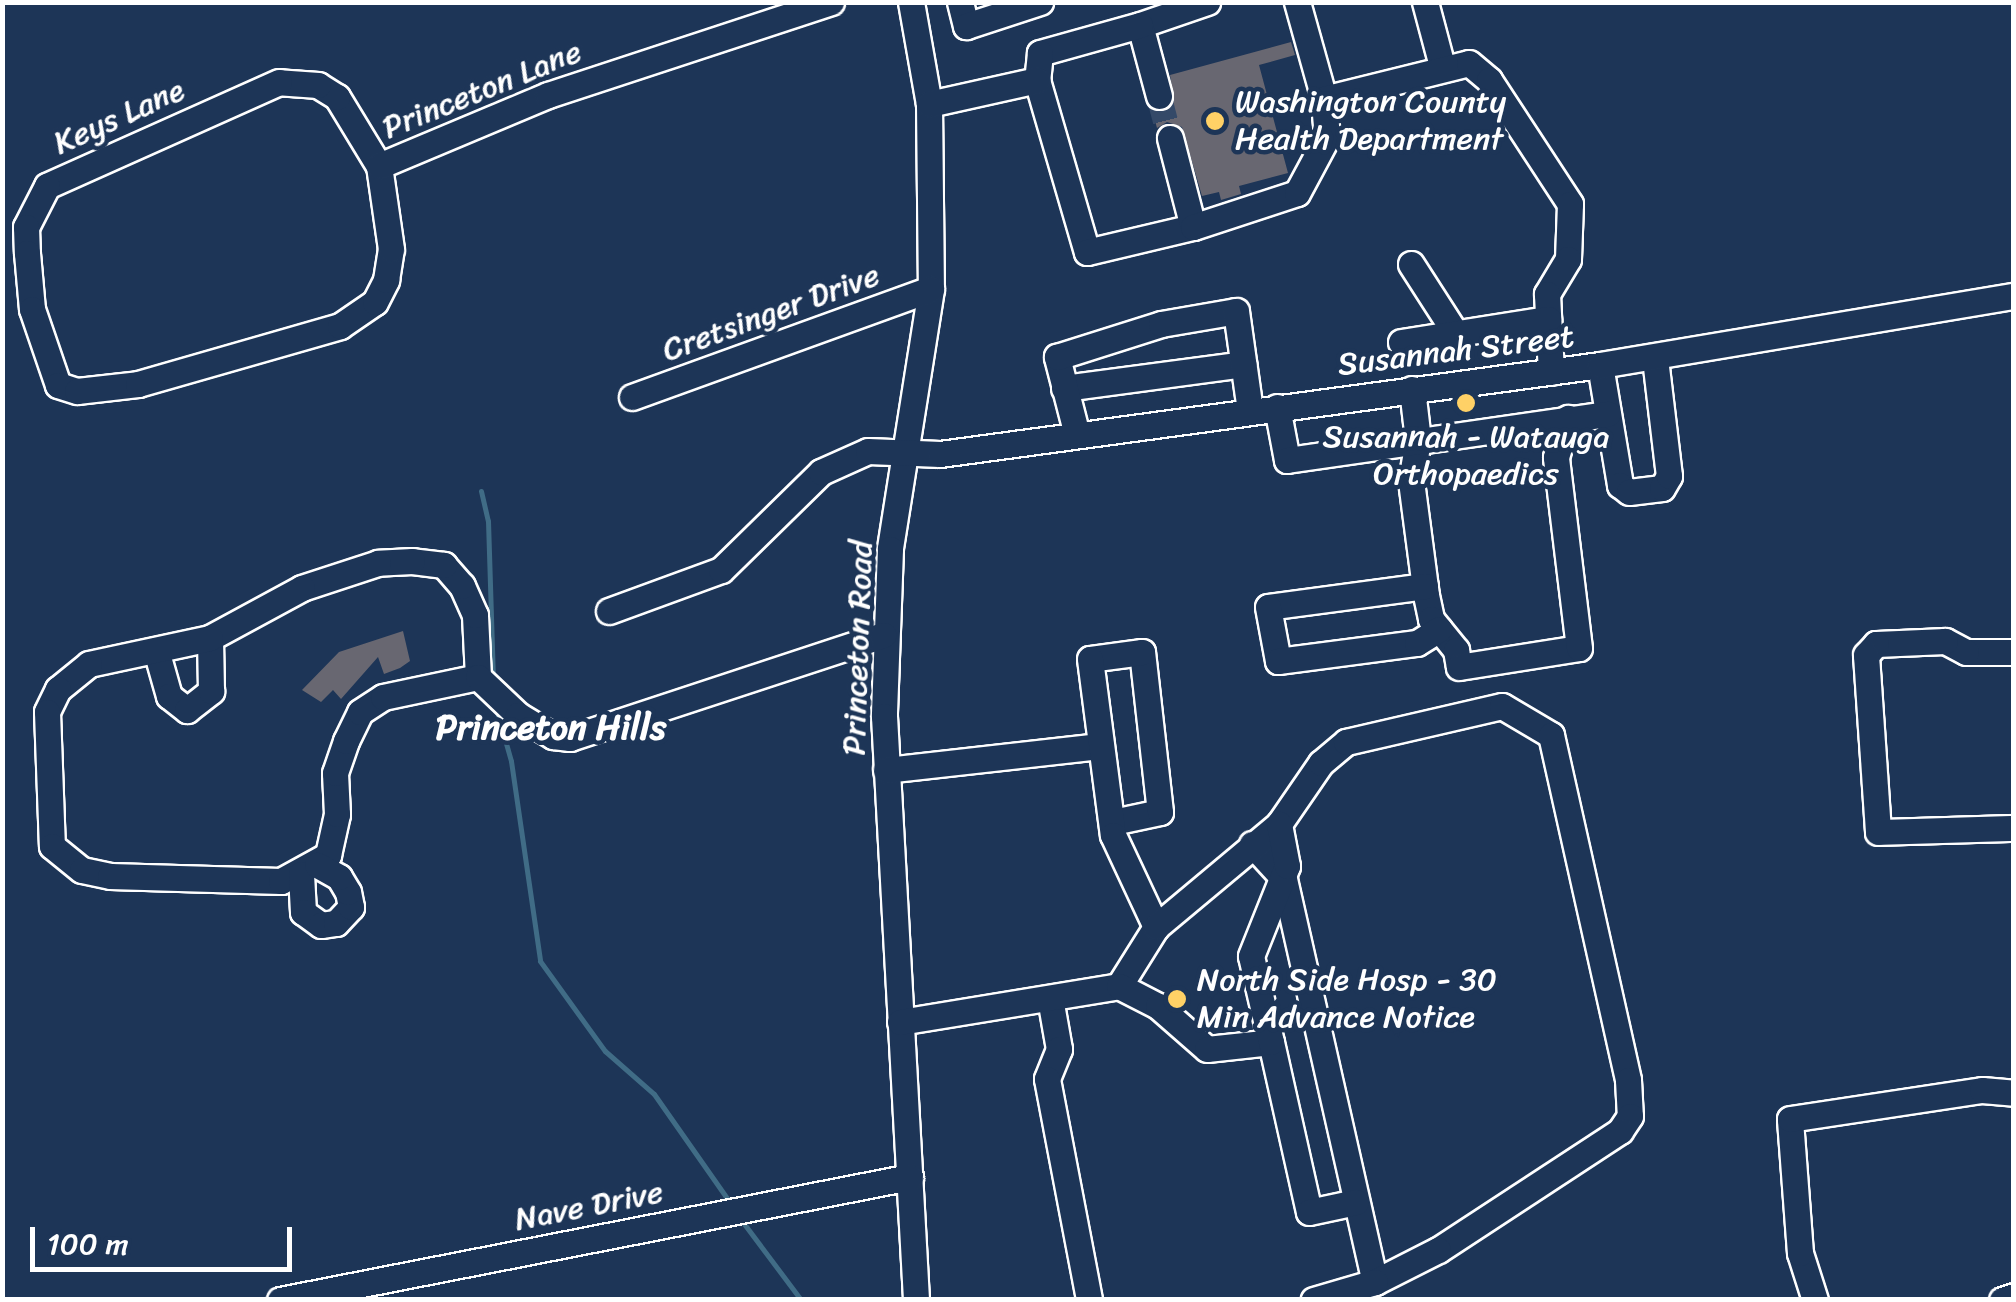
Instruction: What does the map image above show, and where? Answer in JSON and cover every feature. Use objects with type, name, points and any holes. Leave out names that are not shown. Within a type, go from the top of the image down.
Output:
[{"type":"street","name":"Princeton Lane","points":[[58,386],[77,391],[138,384],[360,316],[386,280],[390,248],[379,166],[548,94],[831,2]]},
{"type":"street","name":"Princeton Road","points":[[911,2],[929,104],[931,290],[905,448],[884,635],[886,770],[916,1300]]},
{"type":"street","points":[[960,2],[966,26],[1027,4]]},
{"type":"street","points":[[1207,2],[1040,52],[1037,80],[1088,252],[1193,227],[1298,194],[1327,138],[1324,98],[1297,2]]},
{"type":"street","points":[[1425,2],[1442,66]]},
{"type":"street","points":[[1140,25],[1160,96]]},
{"type":"street","points":[[1324,98],[1458,61],[1480,70],[1570,204],[1568,260],[1547,294],[1551,372]]},
{"type":"street","points":[[929,104],[1037,80]]},
{"type":"street","name":"Keys Lane","points":[[58,386],[32,310],[27,254],[26,227],[47,186],[279,82],[318,85],[337,98],[379,166]]},
{"type":"street","points":[[1170,138],[1193,227]]},
{"type":"street","points":[[1411,264],[1456,334]]},
{"type":"street","name":"Cretsinger Drive","points":[[632,397],[931,290]]},
{"type":"street","name":"Susannah Street","points":[[608,610],[721,570],[821,472],[868,451],[905,448],[940,454],[1655,358],[2014,296]]},
{"type":"street","points":[[1077,435],[1057,356],[1161,324],[1236,311],[1250,411]]},
{"type":"street","points":[[1401,342],[1548,319]]},
{"type":"street","points":[[1600,365],[1623,490],[1662,488],[1669,476],[1655,358]]},
{"type":"street","points":[[1064,388],[1244,364]]},
{"type":"street","points":[[1412,389],[1418,440],[1411,480],[1425,586],[1439,629],[1456,650],[1459,667],[1579,648],[1556,457],[1568,418]]},
{"type":"street","points":[[1277,407],[1287,460],[1608,414]]},
{"type":"street","points":[[478,677],[383,697],[360,712],[334,773],[334,840],[309,870],[281,882],[110,876],[82,870],[52,846],[47,712],[58,690],[89,664],[210,638],[302,588],[378,563],[444,566],[475,615],[478,677],[518,715],[553,736],[570,738],[884,635]]},
{"type":"street","points":[[1425,586],[1268,608],[1278,661],[1417,643],[1439,629]]},
{"type":"street","points":[[156,650],[173,704],[187,710],[211,691],[210,638]]},
{"type":"street","points":[[2014,652],[1966,652],[1945,641],[1876,644],[1866,655],[1878,832],[2014,828]]},
{"type":"street","points":[[1113,822],[1160,812],[1142,652],[1090,659],[1113,822],[1128,876],[1156,926]]},
{"type":"street","points":[[1120,986],[1156,926],[1279,824],[1321,763],[1346,742],[1484,707],[1502,706],[1537,722],[1550,735],[1632,1100],[1620,1131],[1454,1240],[1375,1282],[1314,1300]]},
{"type":"street","points":[[886,770],[1100,746]]},
{"type":"street","points":[[1279,824],[1284,879],[1375,1282]]},
{"type":"street","points":[[1252,844],[1284,879]]},
{"type":"street","points":[[1284,879],[1252,956],[1309,1212],[1356,1202]]},
{"type":"street","points":[[900,1022],[1120,986],[1158,1006],[1207,1049],[1272,1042]]},
{"type":"street","points":[[1050,998],[1060,1048],[1047,1079],[1089,1300]]},
{"type":"street","points":[[1815,1300],[1800,1253],[1790,1119],[1982,1090],[2014,1093]]},
{"type":"street","name":"Nave Drive","points":[[280,1300],[910,1177]]},
{"type":"street","points":[[2002,1300],[2014,1296]]},
{"type":"building","name":"Washington County Health Department","points":[[1291,42],[1295,55],[1259,65],[1288,173],[1239,186],[1241,194],[1221,200],[1219,192],[1202,196],[1182,127],[1167,122],[1157,128],[1152,110],[1164,111],[1174,101],[1170,75]]},
{"type":"building","points":[[403,631],[410,661],[400,668],[384,674],[378,657],[341,699],[333,690],[321,702],[302,690],[339,652]]},
{"type":"waterway","points":[[481,491],[488,521],[493,677]]},
{"type":"waterway","points":[[496,708],[511,761],[540,961],[605,1051],[654,1094],[731,1204]]},
{"type":"waterway","points":[[739,1217],[801,1300]]},
{"type":"tunnel","points":[[1159,96],[1170,138]]},
{"type":"place","name":"Washington County Health Department","points":[[1215,121]]},
{"type":"place","name":"Susannah - Watauga Orthopaedics","points":[[1466,403]]},
{"type":"place","name":"North Side Hosp - 30 Min Advance Notice","points":[[1177,999]]},
{"type":"district","name":"Princeton Hills","points":[[551,727]]}]
